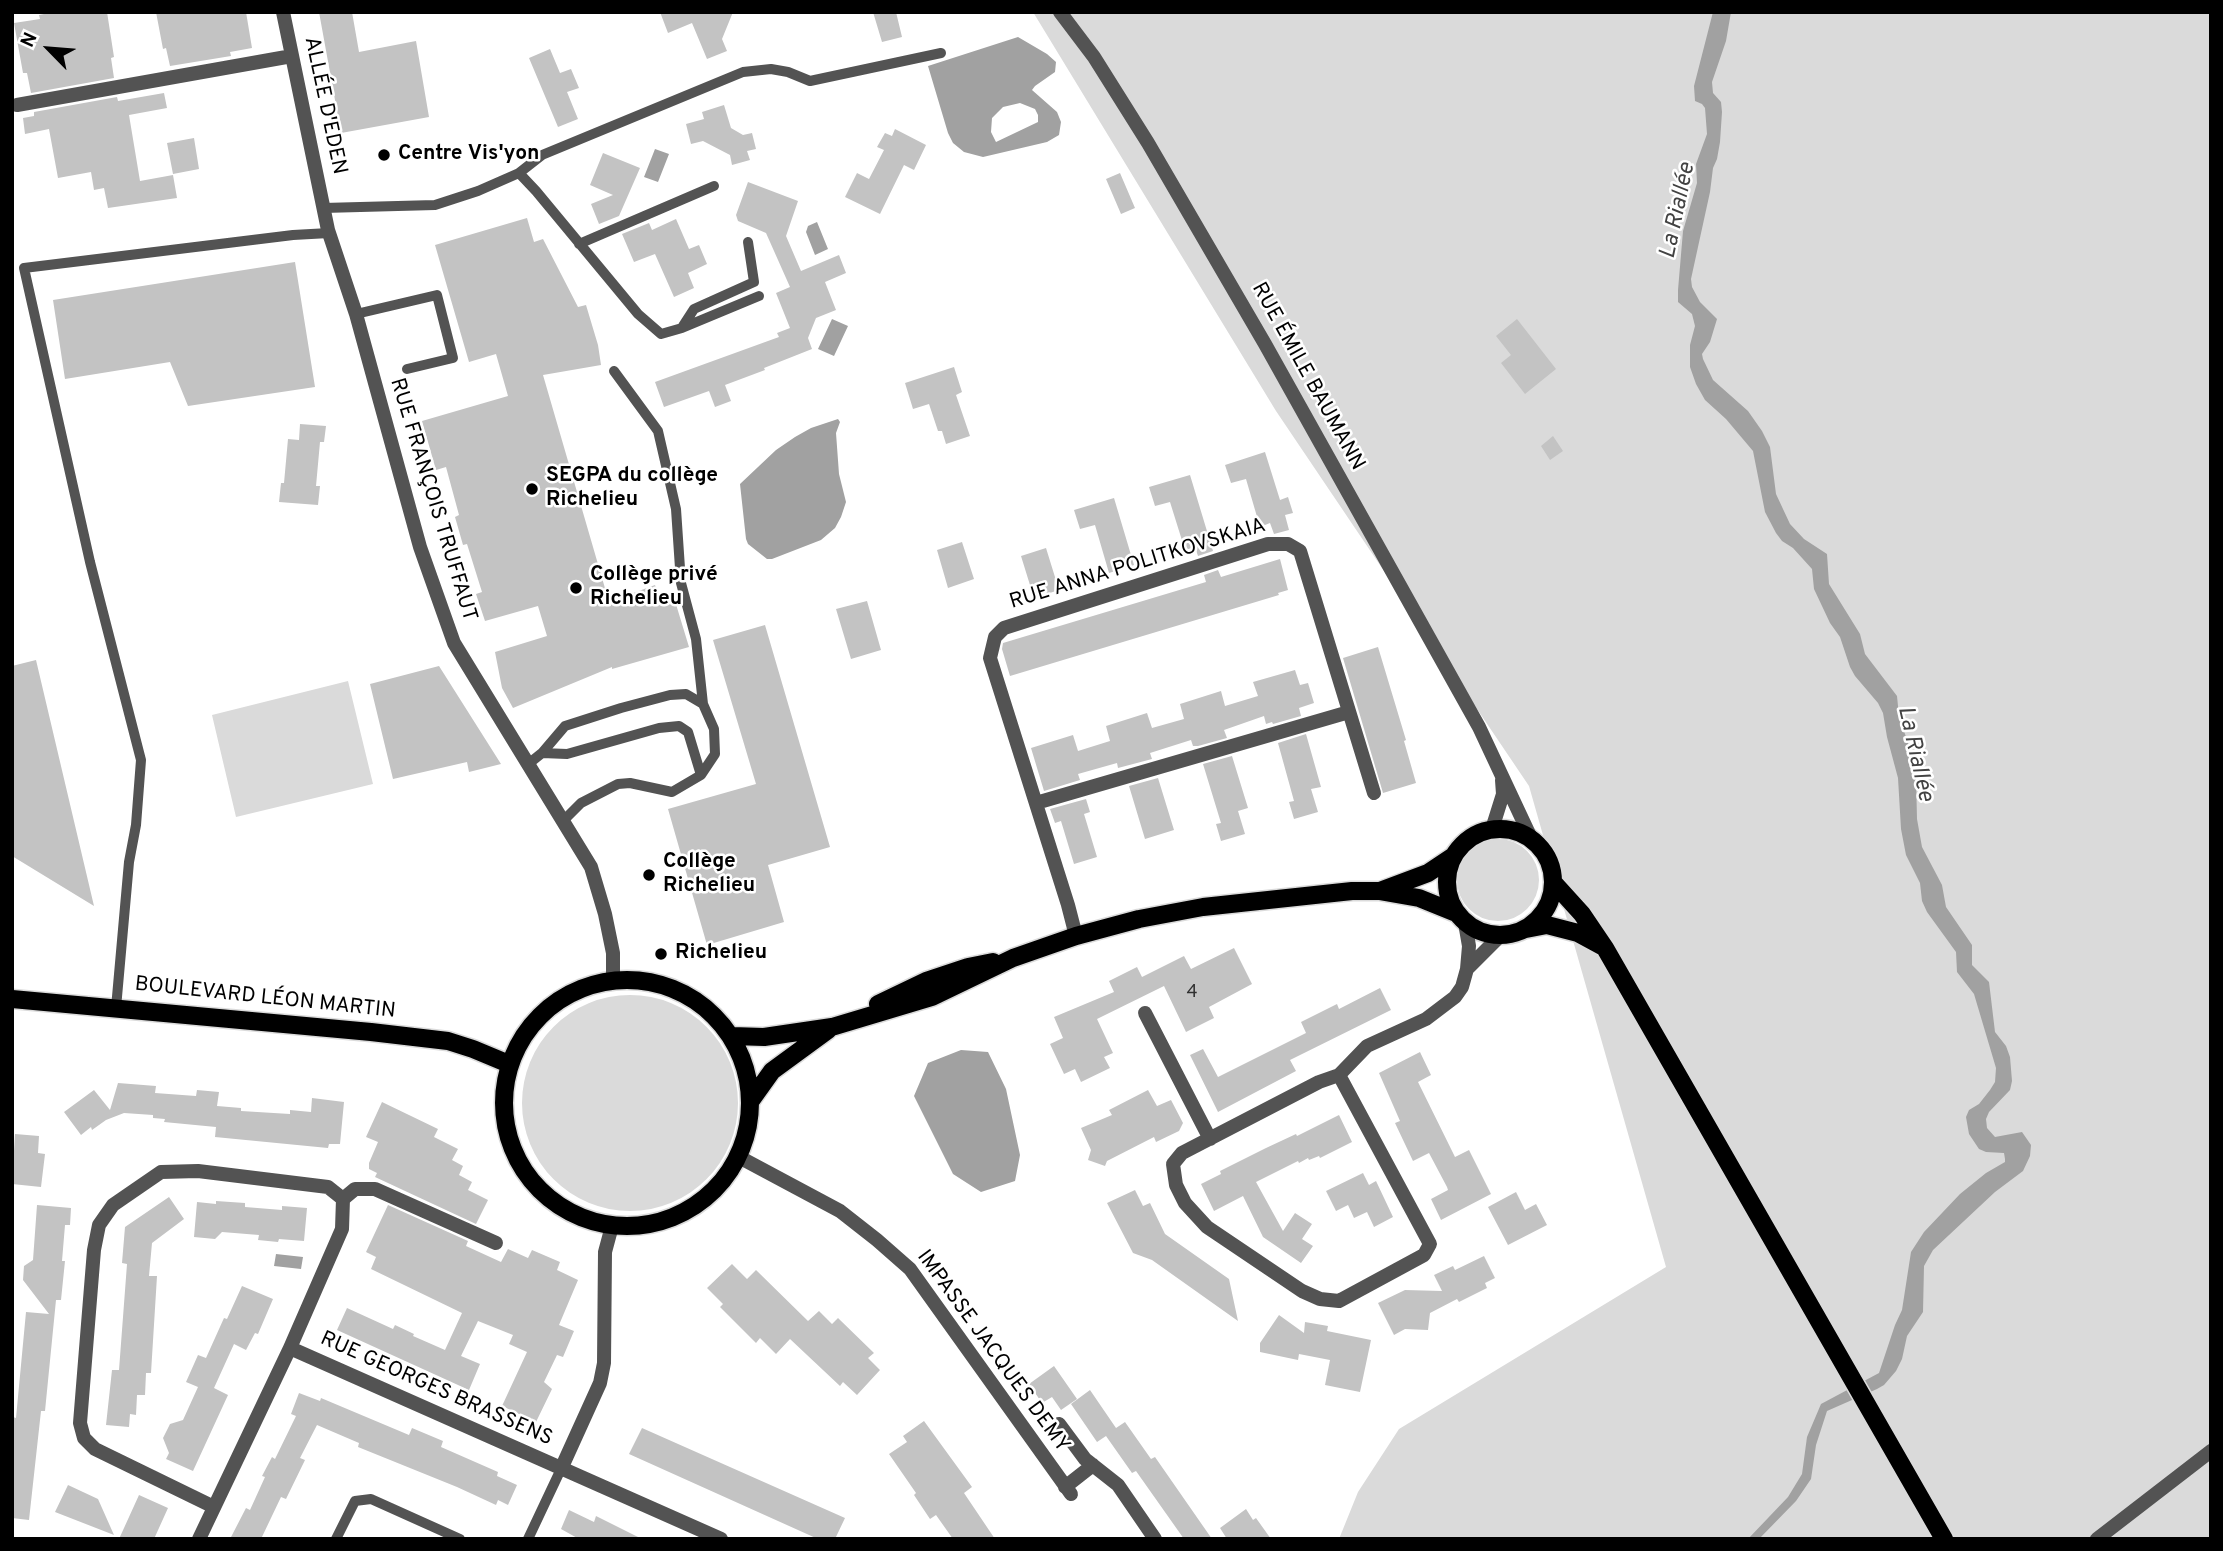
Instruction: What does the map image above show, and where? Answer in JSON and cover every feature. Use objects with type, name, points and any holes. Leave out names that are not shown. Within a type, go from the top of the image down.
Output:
[{"type":"main road","points":[[1461,918],[1450,900],[1446,886],[1452,857],[1462,844],[1476,834],[1492,829],[1506,829],[1531,838],[1543,850],[1550,865],[1553,882],[1546,909],[1525,929]]},
{"type":"main road","points":[[1379,891],[1428,873],[1452,857]]},
{"type":"main road","points":[[1553,882],[1582,914],[1605,948],[1944,1539]]},
{"type":"main road","points":[[752,1100],[772,1071],[832,1027],[926,981],[968,967],[1013,958],[1076,936],[1139,919],[1203,907],[1352,891],[1379,891],[1419,898],[1461,918],[1475,930],[1500,936],[1547,925],[1578,933],[1605,948]]},
{"type":"main road","points":[[612,979],[647,980],[681,990],[710,1009],[732,1036],[746,1066],[752,1100],[749,1129],[739,1157],[717,1188],[687,1212],[651,1225],[612,1226],[577,1217],[546,1197],[522,1170],[508,1136],[503,1100],[509,1064],[525,1032],[549,1006],[579,988],[612,979]]},
{"type":"main road","name":"BOULEVARD LÉON MARTIN","points":[[12,999],[371,1031],[448,1041],[509,1064]]},
{"type":"main road","points":[[732,1036],[764,1037],[832,1027]]},
{"type":"street","name":"ALLÉE D'EDEN","points":[[283,12],[323,208]]},
{"type":"street","name":"RUE ÉMILE BAUMANN","points":[[1060,12],[1101,68],[1203,238],[1466,703],[1531,838]]},
{"type":"street","points":[[17,105],[292,56]]},
{"type":"street","name":"RUE FRANÇOIS TRUFFAUT","points":[[323,208],[328,233],[356,314],[420,547],[454,643],[591,867],[613,953],[612,979]]},
{"type":"street","name":"RUE ANNA POLITKOVSKAIA","points":[[1076,936],[990,658],[995,637],[1004,628],[1268,544],[1288,544],[1300,551],[1374,793]]},
{"type":"street","points":[[1036,803],[1349,712]]},
{"type":"street","name":"RUE ÉMILE BAUMANN","points":[[1492,829],[1503,794],[1501,771]]},
{"type":"street","points":[[1339,1075],[1430,1244],[1424,1255],[1339,1301],[1302,1291],[1197,1218],[1175,1185],[1173,1164],[1182,1153],[1319,1082],[1339,1075],[1367,1046],[1426,1019],[1455,997],[1462,987],[1467,969],[1469,946],[1461,918]]},
{"type":"street","points":[[1467,969],[1500,936]]},
{"type":"street","points":[[1145,1013],[1210,1139]]},
{"type":"street","name":"IMPASSE JACQUES DEMY","points":[[739,1157],[840,1211],[910,1269],[1068,1491],[1093,1465]]},
{"type":"street","points":[[214,1507],[95,1449],[84,1438],[80,1423],[94,1250],[99,1224],[113,1205],[161,1172],[198,1171],[328,1187],[343,1199]]},
{"type":"street","points":[[290,1348],[342,1228],[343,1199],[355,1189],[375,1189],[496,1243]]},
{"type":"street","points":[[561,1469],[600,1383],[604,1363],[605,1252],[612,1226]]},
{"type":"street","name":"RUE GEORGES BRASSENS","points":[[199,1539],[290,1348],[721,1539]]},
{"type":"street","name":"IMPASSE JACQUES DEMY","points":[[1059,1424],[1085,1459],[1118,1485],[1155,1539]]},
{"type":"street","points":[[2096,1539],[2211,1451]]},
{"type":"lane","points":[[323,208],[435,205],[478,191],[519,173],[542,155],[743,72],[771,69],[788,72],[810,81],[942,53]]},
{"type":"lane","points":[[519,173],[638,314],[661,334],[759,296]]},
{"type":"lane","points":[[579,244],[714,186]]},
{"type":"lane","points":[[12,271],[293,235],[328,233]]},
{"type":"lane","points":[[682,328],[694,309],[754,282],[748,242]]},
{"type":"lane","points":[[24,268],[90,562],[141,760],[116,1008]]},
{"type":"lane","points":[[356,314],[437,295],[453,358],[407,369]]},
{"type":"lane","points":[[562,822],[581,803],[618,784],[630,783],[672,792],[701,775],[715,754],[714,729],[703,704],[696,639],[681,583],[676,509],[658,431],[614,371]]},
{"type":"lane","points":[[527,765],[542,753],[565,726],[670,695],[686,694],[703,704]]},
{"type":"lane","points":[[542,753],[567,754],[678,726],[688,732],[701,775]]},
{"type":"lane","points":[[528,1539],[561,1469]]},
{"type":"lane","points":[[335,1539],[355,1501],[371,1499],[460,1539]]},
{"type":"shaded area","points":[[1033,12],[2211,12],[2211,1539],[1339,1539],[1358,1492],[1399,1429],[1666,1267],[1529,786],[1276,411]]},
{"type":"shaded area","name":"La Riallée","points":[[1713,12],[1731,12],[1726,41],[1712,82],[1713,93],[1721,102],[1720,142],[1691,279],[1700,302],[1717,319],[1710,342],[1702,354],[1703,359],[1713,380],[1748,411],[1762,431],[1770,447],[1776,494],[1790,524],[1804,539],[1827,554],[1829,584],[1860,634],[1865,654],[1897,696],[1899,716],[1916,777],[1917,819],[1922,847],[1942,885],[1946,907],[1972,945],[1972,965],[1989,982],[1995,1032],[2006,1046],[2010,1057],[2010,1090],[1989,1112],[1986,1119],[1987,1128],[1995,1137],[2022,1132],[2031,1145],[2030,1156],[2023,1171],[1995,1192],[1933,1250],[1924,1266],[1923,1312],[1907,1336],[1902,1359],[1896,1371],[1884,1385],[1827,1411],[1816,1445],[1811,1479],[1796,1501],[1759,1539],[1748,1539],[1788,1497],[1802,1474],[1807,1437],[1821,1404],[1879,1373],[1902,1310],[1911,1252],[1924,1232],[1960,1194],[2005,1162],[2005,1159],[2004,1153],[1979,1149],[1969,1134],[1966,1117],[1969,1110],[1979,1104],[1995,1082],[1996,1068],[1974,994],[1957,972],[1956,952],[1927,912],[1922,901],[1920,883],[1906,855],[1901,829],[1898,778],[1883,713],[1850,667],[1840,637],[1830,623],[1814,589],[1812,569],[1793,548],[1782,541],[1765,512],[1753,451],[1726,419],[1705,400],[1690,367],[1690,345],[1695,326],[1692,314],[1678,302],[1678,290],[1683,231],[1697,183],[1696,164],[1707,134],[1705,108],[1695,101],[1694,86]]},
{"type":"shaded area","points":[[1018,37],[1056,62],[1055,72],[1032,90],[1057,112],[1061,122],[1059,135],[1047,142],[983,157],[964,152],[953,143],[948,133],[928,66]],"holes":[[[1020,103],[1035,109],[1038,122],[996,142],[991,132],[992,118],[1003,107]]]},
{"type":"shaded area","points":[[655,149],[669,154],[658,182],[644,177]]},
{"type":"shaded area","points":[[817,222],[828,249],[815,255],[806,232],[808,226]]},
{"type":"shaded area","points":[[832,319],[848,326],[834,356],[818,349]]},
{"type":"shaded area","points":[[838,419],[840,422],[836,433],[839,474],[846,502],[841,517],[835,528],[821,540],[767,559],[748,544],[746,539],[740,484],[776,450],[795,437],[811,428]]},
{"type":"shaded area","points":[[348,681],[373,784],[236,817],[212,715]]},
{"type":"shaded area","points":[[1498,839],[1514,842],[1527,851],[1536,864],[1539,880],[1536,896],[1527,909],[1514,918],[1498,921],[1482,918],[1469,909],[1460,896],[1457,880],[1460,864],[1469,851],[1482,842]]},
{"type":"shaded area","points":[[630,995],[671,1003],[690,1013],[706,1027],[720,1043],[730,1062],[738,1103],[730,1144],[720,1163],[706,1179],[690,1193],[671,1203],[630,1211],[589,1203],[570,1193],[554,1179],[540,1163],[530,1144],[522,1103],[530,1062],[540,1043],[554,1027],[570,1013],[589,1003]]},
{"type":"shaded area","points":[[961,1050],[988,1052],[1006,1089],[1020,1155],[1015,1181],[981,1192],[953,1174],[914,1096],[928,1063]]},
{"type":"shaded area","points":[[276,1254],[303,1257],[301,1269],[274,1266]]},
{"type":"building","points":[[54,12],[107,12],[114,57],[111,58],[114,78],[31,93],[27,73],[23,73],[14,23],[40,19],[39,15]]},
{"type":"building","points":[[156,12],[246,12],[252,48],[230,52],[231,56],[170,66],[166,48],[163,49]]},
{"type":"building","points":[[319,12],[352,12],[359,52],[416,41],[429,117],[341,133]]},
{"type":"building","points":[[660,12],[733,12],[722,39],[727,51],[707,59],[692,23],[668,33]]},
{"type":"building","points":[[873,12],[896,12],[902,37],[882,42]]},
{"type":"building","points":[[550,49],[560,73],[571,69],[579,88],[567,92],[578,119],[558,127],[529,58]]},
{"type":"building","points":[[164,93],[167,108],[129,115],[140,181],[173,175],[177,198],[108,208],[104,188],[94,190],[91,172],[58,178],[49,129],[25,134],[23,118],[34,116],[34,112],[117,97],[118,101]]},
{"type":"building","points":[[724,105],[731,128],[743,135],[752,133],[756,149],[747,151],[750,160],[732,165],[730,155],[703,141],[691,144],[686,124],[704,119],[702,112]]},
{"type":"building","points":[[895,129],[926,145],[914,170],[904,165],[880,214],[845,197],[857,173],[869,179],[884,150],[877,147],[885,133],[892,136]]},
{"type":"building","points":[[194,138],[199,169],[173,174],[167,143]]},
{"type":"building","points":[[603,153],[640,168],[619,216],[599,224],[591,204],[613,195],[590,185]]},
{"type":"building","points":[[1120,173],[1135,208],[1121,214],[1106,179]]},
{"type":"building","points":[[748,182],[798,201],[786,236],[801,271],[839,255],[846,273],[825,282],[836,310],[816,318],[808,338],[812,349],[725,385],[731,401],[715,407],[709,391],[664,407],[655,382],[779,337],[777,333],[790,328],[776,293],[790,287],[766,233],[738,221],[736,215]]},
{"type":"building","points":[[527,218],[534,242],[543,239],[578,307],[586,305],[598,345],[601,365],[543,375],[609,602],[655,585],[662,605],[675,601],[689,647],[612,667],[513,708],[502,688],[495,652],[547,636],[538,606],[485,621],[476,594],[482,592],[467,544],[463,545],[455,517],[459,515],[446,467],[436,470],[422,421],[508,396],[496,354],[469,362],[435,245]]},
{"type":"building","points":[[676,219],[689,249],[699,245],[707,264],[688,273],[694,288],[674,297],[655,254],[634,262],[622,234],[649,223],[652,230]]},
{"type":"building","points":[[295,262],[315,387],[188,406],[170,362],[65,379],[53,300]]},
{"type":"building","points":[[1517,319],[1556,369],[1525,394],[1501,363],[1511,355],[1496,336]]},
{"type":"building","points":[[954,367],[962,392],[956,395],[970,436],[946,444],[942,431],[938,431],[929,404],[913,409],[905,383]]},
{"type":"building","points":[[300,424],[326,426],[324,442],[320,442],[316,486],[320,486],[318,505],[279,502],[281,483],[284,483],[288,439],[299,440]]},
{"type":"building","points":[[1553,436],[1563,451],[1550,460],[1541,446]]},
{"type":"building","points":[[1265,452],[1280,500],[1288,497],[1293,513],[1285,515],[1289,530],[1274,534],[1270,523],[1260,527],[1246,479],[1231,483],[1225,465]]},
{"type":"building","points":[[1190,475],[1213,551],[1198,556],[1195,547],[1185,550],[1170,502],[1155,506],[1149,487]]},
{"type":"building","points":[[1114,498],[1134,565],[1109,573],[1095,525],[1080,529],[1074,510]]},
{"type":"building","points":[[962,542],[974,579],[948,588],[937,550]]},
{"type":"building","points":[[1046,548],[1059,590],[1034,598],[1021,556]]},
{"type":"building","points":[[1280,559],[1288,590],[1278,593],[1279,595],[1010,676],[1002,649],[1003,643],[1206,582],[1204,575],[1218,570],[1221,577]]},
{"type":"building","points":[[867,601],[881,650],[851,659],[836,609]]},
{"type":"building","points":[[765,625],[830,847],[768,865],[784,922],[707,945],[668,809],[756,784],[713,640]]},
{"type":"building","points":[[1378,647],[1416,783],[1383,793],[1343,658]]},
{"type":"building","points":[[36,660],[94,906],[12,856],[12,666]]},
{"type":"building","points":[[439,666],[501,764],[469,772],[467,762],[393,779],[370,684]]},
{"type":"building","points":[[1295,670],[1300,685],[1308,683],[1314,703],[1299,708],[1301,716],[1266,724],[1264,716],[1224,730],[1227,738],[1198,746],[1193,746],[1191,740],[1150,753],[1152,759],[1118,768],[1117,763],[1078,774],[1080,780],[1044,791],[1031,748],[1073,735],[1078,751],[1110,741],[1106,726],[1147,713],[1152,728],[1184,719],[1180,704],[1221,691],[1225,706],[1258,696],[1253,682]]},
{"type":"building","points":[[1306,734],[1321,787],[1311,789],[1318,812],[1294,819],[1289,802],[1294,801],[1278,743]]},
{"type":"building","points":[[1232,756],[1248,808],[1238,811],[1245,834],[1221,841],[1216,824],[1221,823],[1203,764]]},
{"type":"building","points":[[1158,778],[1174,830],[1145,839],[1129,786]]},
{"type":"building","points":[[1086,799],[1090,812],[1084,814],[1097,857],[1074,864],[1061,821],[1055,823],[1050,809]]},
{"type":"building","points":[[1234,948],[1252,984],[1209,1007],[1214,1018],[1186,1032],[1164,986],[1097,1019],[1113,1053],[1104,1057],[1110,1068],[1081,1082],[1075,1069],[1064,1074],[1050,1044],[1063,1038],[1054,1017],[1114,992],[1109,981],[1137,967],[1142,977],[1184,956],[1191,969]]},
{"type":"building","points":[[1380,988],[1391,1010],[1290,1060],[1296,1071],[1218,1112],[1190,1055],[1203,1049],[1218,1077],[1306,1033],[1301,1022],[1337,1004],[1339,1009]]},
{"type":"building","points":[[1420,1052],[1431,1075],[1418,1082],[1455,1157],[1469,1150],[1491,1194],[1441,1220],[1431,1199],[1448,1190],[1447,1187],[1429,1153],[1413,1161],[1395,1123],[1400,1121],[1379,1073]]},
{"type":"building","points":[[118,1083],[156,1086],[155,1093],[196,1096],[197,1090],[219,1092],[217,1106],[241,1108],[241,1111],[290,1114],[290,1110],[311,1112],[312,1098],[344,1102],[340,1144],[329,1144],[328,1148],[215,1137],[216,1127],[164,1122],[165,1119],[153,1118],[153,1115],[124,1113],[106,1120],[92,1130],[91,1127],[81,1135],[64,1112],[94,1090],[110,1110]]},
{"type":"building","points":[[1148,1090],[1157,1106],[1171,1100],[1183,1123],[1179,1131],[1156,1142],[1154,1137],[1107,1161],[1105,1166],[1088,1160],[1091,1150],[1081,1128],[1112,1115],[1109,1110]]},
{"type":"building","points":[[382,1102],[438,1129],[434,1137],[458,1149],[452,1160],[463,1166],[459,1175],[472,1182],[468,1190],[488,1200],[476,1224],[375,1177],[377,1173],[369,1169],[369,1163],[378,1142],[366,1137]]},
{"type":"building","points":[[1339,1115],[1352,1142],[1320,1158],[1308,1158],[1299,1163],[1298,1161],[1256,1182],[1283,1231],[1295,1213],[1312,1224],[1302,1239],[1313,1246],[1301,1263],[1263,1237],[1243,1196],[1214,1211],[1201,1184],[1221,1174],[1220,1171],[1266,1148]]},
{"type":"building","points":[[15,1134],[39,1136],[38,1153],[45,1154],[41,1187],[12,1184]]},
{"type":"building","points":[[1363,1173],[1369,1185],[1376,1181],[1393,1217],[1374,1227],[1367,1212],[1354,1218],[1348,1205],[1336,1211],[1326,1191]]},
{"type":"building","points":[[1135,1190],[1143,1206],[1150,1203],[1165,1234],[1229,1279],[1238,1321],[1152,1260],[1133,1253],[1107,1203]]},
{"type":"building","points":[[1516,1192],[1525,1210],[1536,1204],[1547,1225],[1508,1245],[1488,1207]]},
{"type":"building","points":[[169,1197],[184,1219],[152,1243],[149,1276],[157,1276],[151,1373],[146,1373],[145,1395],[137,1395],[136,1415],[130,1414],[129,1427],[106,1425],[112,1370],[119,1370],[127,1264],[122,1263],[125,1227]]},
{"type":"building","points":[[216,1201],[282,1210],[282,1206],[307,1208],[304,1241],[258,1240],[259,1235],[222,1232],[215,1239],[194,1237],[197,1202],[216,1204]]},
{"type":"building","points":[[37,1205],[71,1208],[70,1225],[65,1225],[61,1300],[56,1300],[45,1411],[41,1411],[29,1520],[12,1518],[12,1430],[13,1417],[16,1418],[26,1312],[49,1314],[23,1280],[24,1266],[33,1260]]},
{"type":"building","points":[[388,1205],[468,1241],[466,1246],[501,1262],[508,1249],[528,1258],[532,1250],[560,1262],[557,1270],[578,1280],[559,1325],[574,1331],[563,1357],[557,1355],[544,1382],[552,1389],[536,1422],[502,1406],[527,1352],[509,1344],[513,1335],[478,1321],[461,1356],[480,1364],[469,1390],[337,1330],[347,1308],[393,1329],[395,1325],[445,1350],[462,1313],[371,1269],[376,1257],[366,1252]]},
{"type":"building","points":[[1484,1256],[1495,1278],[1485,1283],[1487,1288],[1430,1313],[1428,1330],[1405,1329],[1394,1335],[1378,1303],[1405,1290],[1442,1291],[1434,1275],[1453,1266],[1455,1270]]},
{"type":"building","points":[[732,1264],[747,1279],[756,1270],[808,1321],[819,1311],[832,1324],[838,1318],[874,1353],[868,1358],[880,1370],[857,1395],[843,1382],[840,1386],[790,1339],[776,1354],[760,1338],[756,1343],[720,1307],[723,1304],[707,1288]]},
{"type":"building","points":[[242,1286],[273,1299],[258,1334],[255,1333],[246,1350],[234,1344],[214,1388],[228,1395],[193,1471],[166,1459],[169,1453],[163,1438],[170,1424],[183,1420],[198,1387],[186,1382],[198,1355],[206,1358]]},
{"type":"building","points":[[1279,1315],[1304,1333],[1305,1322],[1328,1326],[1327,1331],[1371,1340],[1360,1392],[1325,1385],[1330,1360],[1299,1354],[1298,1360],[1260,1352],[1260,1343]]},
{"type":"building","points":[[1054,1366],[1077,1399],[1061,1410],[1052,1397],[1042,1403],[1029,1384]]},
{"type":"building","points":[[1090,1390],[1116,1428],[1125,1422],[1151,1459],[1155,1457],[1212,1539],[1184,1539],[1136,1471],[1132,1473],[1106,1436],[1097,1442],[1071,1404]]},
{"type":"building","points":[[299,1393],[320,1401],[321,1398],[409,1435],[412,1428],[443,1441],[441,1447],[498,1472],[497,1476],[517,1485],[508,1505],[498,1500],[496,1505],[358,1447],[359,1443],[317,1425],[300,1458],[305,1460],[286,1499],[281,1497],[261,1539],[230,1539],[246,1508],[250,1510],[265,1477],[262,1476],[272,1457],[275,1459],[296,1416],[291,1414]]},
{"type":"building","points":[[924,1421],[972,1487],[964,1493],[995,1539],[953,1539],[936,1515],[930,1519],[889,1454],[907,1442],[903,1436]]},
{"type":"building","points":[[642,1428],[845,1518],[835,1539],[818,1539],[629,1454]]},
{"type":"building","points":[[68,1485],[98,1499],[114,1535],[55,1512]]},
{"type":"building","points":[[139,1495],[168,1508],[154,1539],[119,1539]]},
{"type":"building","points":[[1246,1509],[1271,1539],[1227,1539],[1220,1528]]},
{"type":"building","points":[[569,1510],[594,1522],[596,1516],[642,1539],[579,1539],[561,1529]]},
{"type":"place","name":"Centre Vis'yon","points":[[384,155]]},
{"type":"place","name":"SEGPA du collège Richelieu","points":[[532,489]]},
{"type":"place","name":"Collège privé Richelieu","points":[[576,588]]},
{"type":"place","name":"Collège Richelieu","points":[[649,875]]},
{"type":"place","name":"Richelieu","points":[[661,954]]}]
